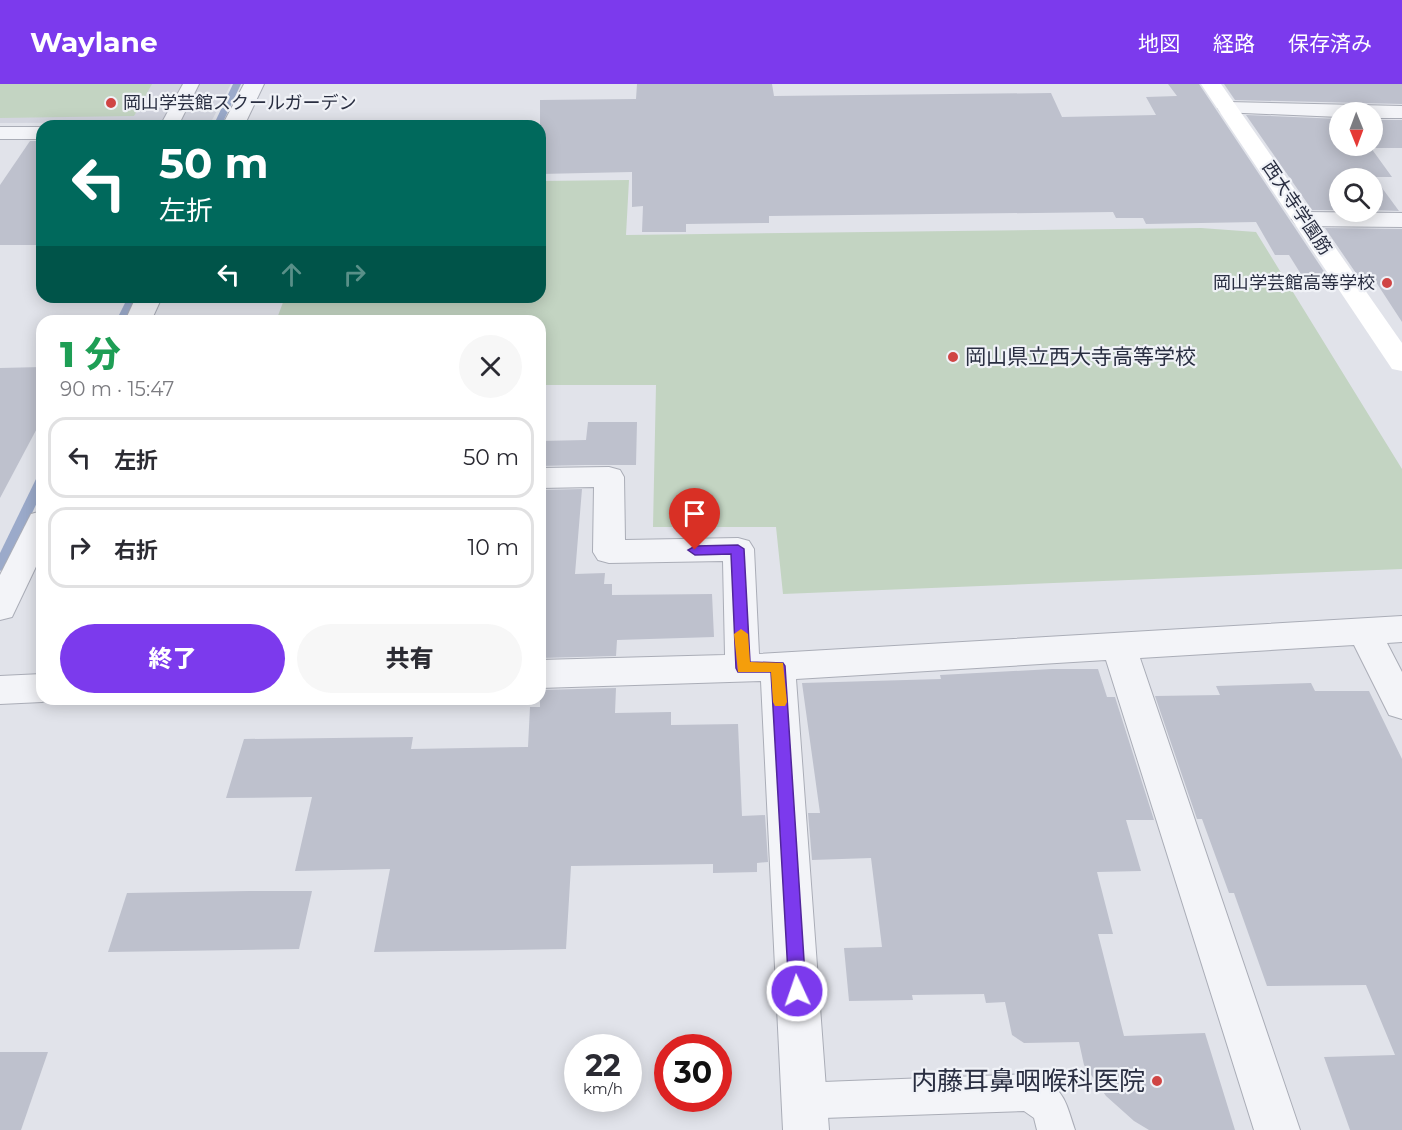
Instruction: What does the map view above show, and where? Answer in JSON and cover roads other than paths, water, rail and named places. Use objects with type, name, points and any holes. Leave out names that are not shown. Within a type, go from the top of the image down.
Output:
[{"type":"street","points":[[236,120],[254,84]]},
{"type":"street","name":"西大寺学園筋","points":[[1211,84],[1402,363]]},
{"type":"street","points":[[1228,108],[1402,112]]},
{"type":"street","points":[[0,151],[7,133],[36,133]]},
{"type":"street","points":[[1304,219],[1402,220]]},
{"type":"street","points":[[546,478],[609,477],[609,552],[738,549],[760,667],[814,1115]]},
{"type":"street","points":[[0,608],[36,534]]},
{"type":"street","points":[[546,674],[760,667],[1402,629]]},
{"type":"street","points":[[1363,630],[1402,705]]},
{"type":"street","points":[[1119,645],[1277,1130]]},
{"type":"street","points":[[0,690],[36,688]]},
{"type":"lane","points":[[172,120],[191,84]]},
{"type":"lane","points":[[814,1115],[1029,1092],[1048,1106],[1056,1130]]},
{"type":"waterway","points":[[220,120],[237,84]]},
{"type":"waterway","points":[[124,315],[130,303]]},
{"type":"waterway","points":[[0,566],[36,491]]},
{"type":"place","name":"岡山学芸館スクールガーデン","points":[[111,103]]},
{"type":"place","name":"岡山学芸館高等学校","points":[[1387,283]]},
{"type":"place","name":"岡山県立西大寺高等学校","points":[[953,357]]},
{"type":"place","name":"内藤耳鼻咽喉科医院","points":[[1157,1081]]}]
